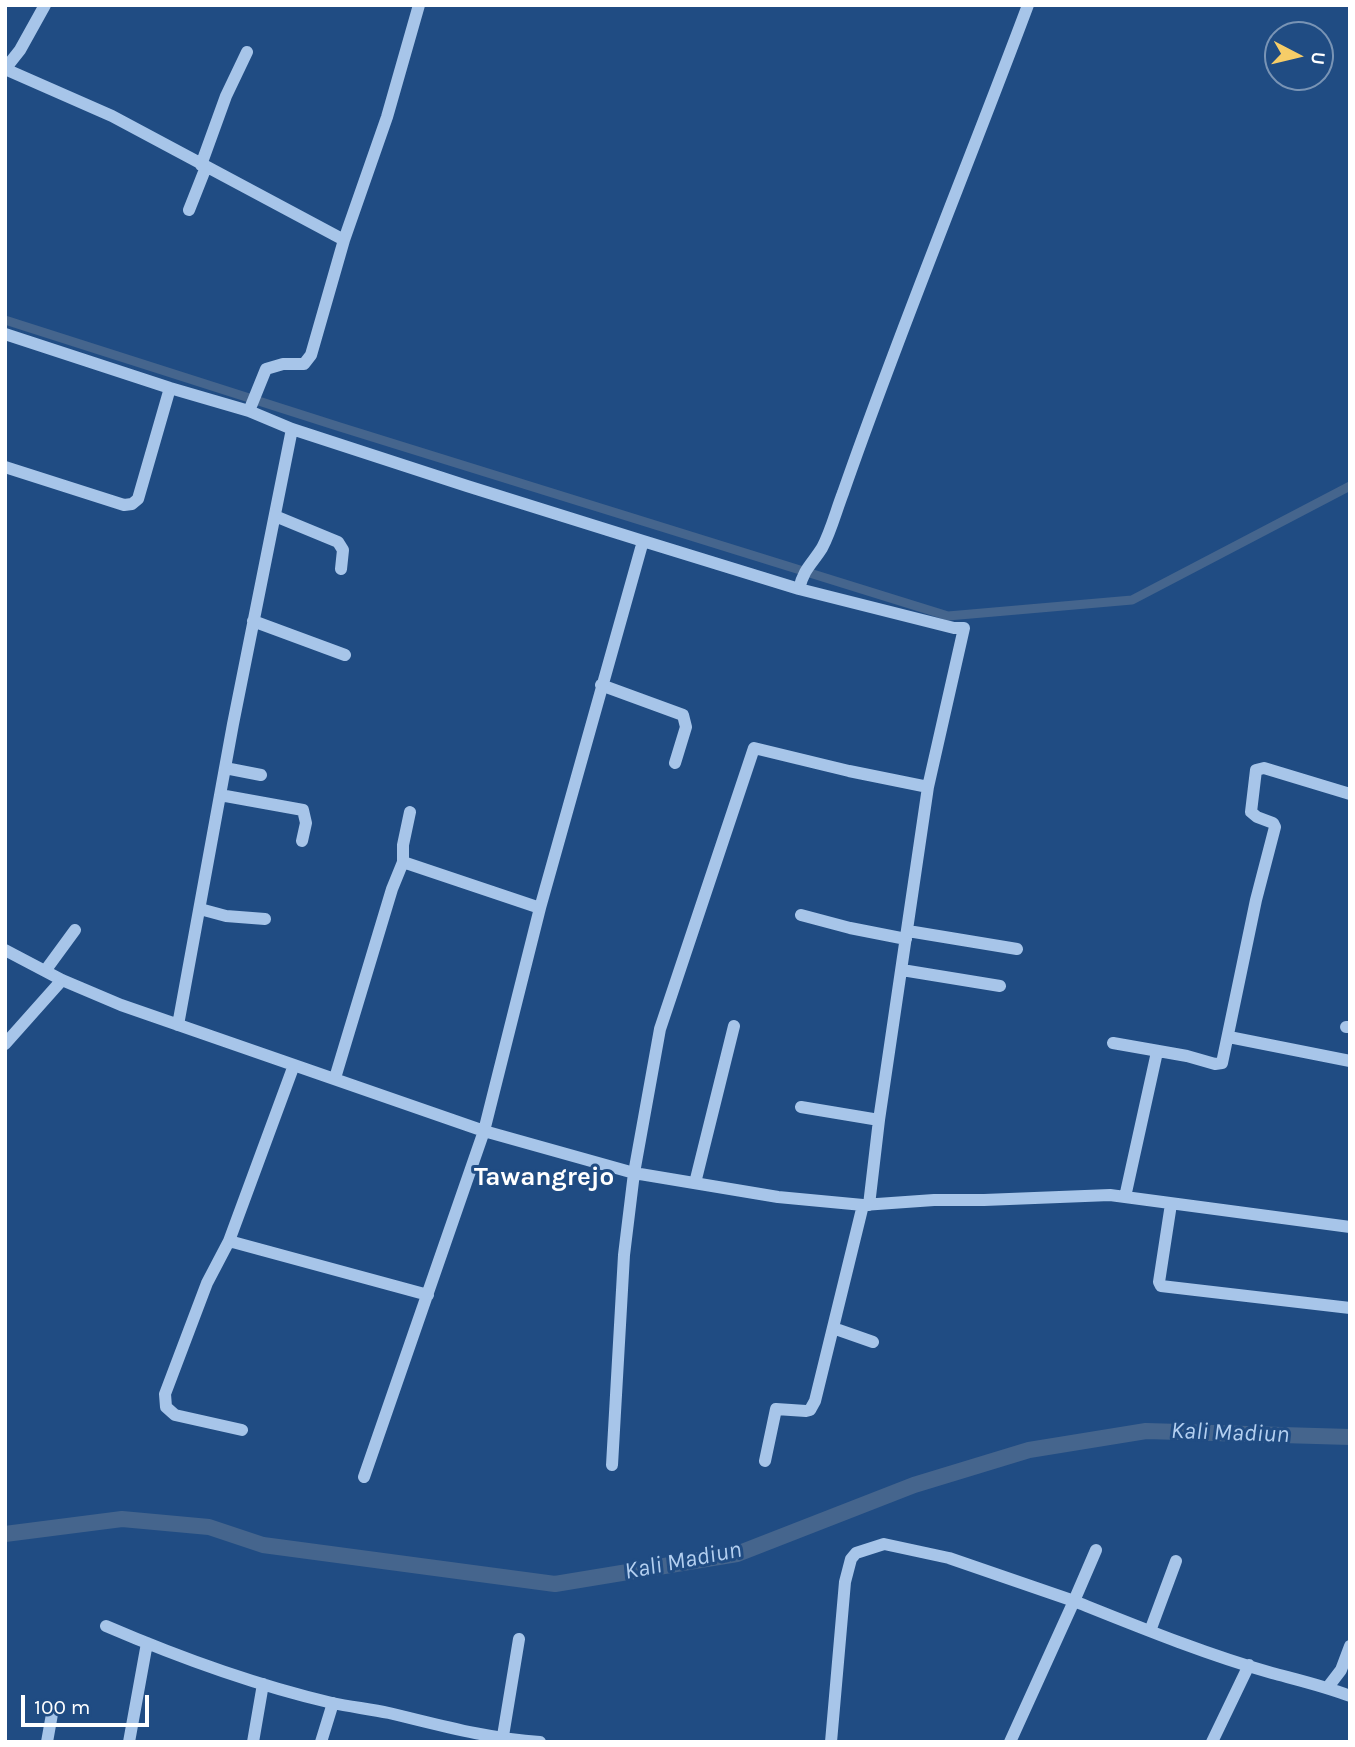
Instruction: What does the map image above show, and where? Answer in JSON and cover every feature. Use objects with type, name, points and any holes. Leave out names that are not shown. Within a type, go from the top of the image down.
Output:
[{"type":"street","points":[[45,5],[20,50],[5,69],[112,116],[344,240]]},
{"type":"street","points":[[249,409],[265,369],[283,363],[304,364],[309,360],[344,240],[387,117],[419,5]]},
{"type":"street","points":[[800,586],[808,565],[821,549],[831,526],[878,392],[1028,5]]},
{"type":"street","points":[[189,210],[226,96],[247,52]]},
{"type":"street","points":[[5,334],[170,388],[249,409],[292,429],[643,541],[954,628],[964,628],[928,787],[866,1205],[813,1406],[806,1411],[776,1409],[765,1461]]},
{"type":"street","points":[[5,467],[124,505],[132,504],[138,499],[170,388]]},
{"type":"street","points":[[178,1025],[253,621],[292,429]]},
{"type":"street","points":[[275,516],[338,542],[343,550],[341,569]]},
{"type":"street","points":[[365,1477],[484,1131],[540,908],[643,541]]},
{"type":"street","points":[[253,621],[345,655]]},
{"type":"street","points":[[601,685],[683,715],[686,727],[675,763]]},
{"type":"street","points":[[612,1465],[624,1255],[634,1173],[660,1029],[754,748],[928,787]]},
{"type":"street","points":[[225,768],[261,775]]},
{"type":"street","points":[[1113,1043],[1222,1063],[1256,900],[1275,827],[1273,823],[1257,817],[1251,811],[1256,770],[1264,768],[1350,794]]},
{"type":"street","points":[[220,795],[303,810],[306,823],[302,841]]},
{"type":"street","points":[[335,1078],[402,862],[410,812]]},
{"type":"street","points":[[402,862],[540,908]]},
{"type":"street","points":[[200,909],[226,916],[265,919]]},
{"type":"street","points":[[801,915],[850,928],[1017,949]]},
{"type":"street","points":[[45,971],[75,930]]},
{"type":"street","points":[[5,950],[62,980],[121,1005],[484,1131],[634,1173],[778,1197],[866,1205],[934,1199],[984,1200],[1094,1195],[1350,1227]]},
{"type":"street","points":[[902,970],[1000,986]]},
{"type":"street","points":[[5,1044],[62,980]]},
{"type":"street","points":[[695,1183],[734,1026]]},
{"type":"street","points":[[1229,1037],[1350,1061]]},
{"type":"street","points":[[1125,1197],[1157,1052]]},
{"type":"street","points":[[242,1430],[175,1415],[166,1408],[165,1394],[207,1283],[229,1241],[294,1065]]},
{"type":"street","points":[[801,1107],[879,1120]]},
{"type":"street","points":[[1171,1204],[1159,1282],[1161,1286],[1350,1308]]},
{"type":"street","points":[[229,1241],[428,1295]]},
{"type":"street","points":[[833,1328],[873,1342]]},
{"type":"street","points":[[831,1742],[845,1583],[851,1559],[856,1553],[884,1544],[948,1558],[1249,1665],[1328,1687],[1350,1696]]},
{"type":"street","points":[[1010,1742],[1096,1550]]},
{"type":"street","points":[[1150,1631],[1177,1561]]},
{"type":"street","points":[[106,1626],[263,1684],[333,1703],[502,1741],[540,1742]]},
{"type":"street","points":[[502,1741],[519,1639]]},
{"type":"street","points":[[129,1742],[146,1643]]},
{"type":"street","points":[[1328,1687],[1340,1671],[1350,1646]]},
{"type":"street","points":[[1212,1742],[1249,1665]]},
{"type":"street","points":[[253,1742],[263,1684]]},
{"type":"street","points":[[321,1742],[333,1703]]},
{"type":"street","points":[[47,1742],[52,1714]]},
{"type":"waterway","points":[[5,320],[948,616],[1132,600],[1350,486]]},
{"type":"waterway","name":"Kali Madiun","points":[[5,1534],[122,1519],[209,1527],[263,1545],[555,1584],[737,1554],[914,1485],[1029,1450],[1146,1431],[1350,1437]]},
{"type":"district","name":"Tawangrejo","points":[[544,1178]]}]
